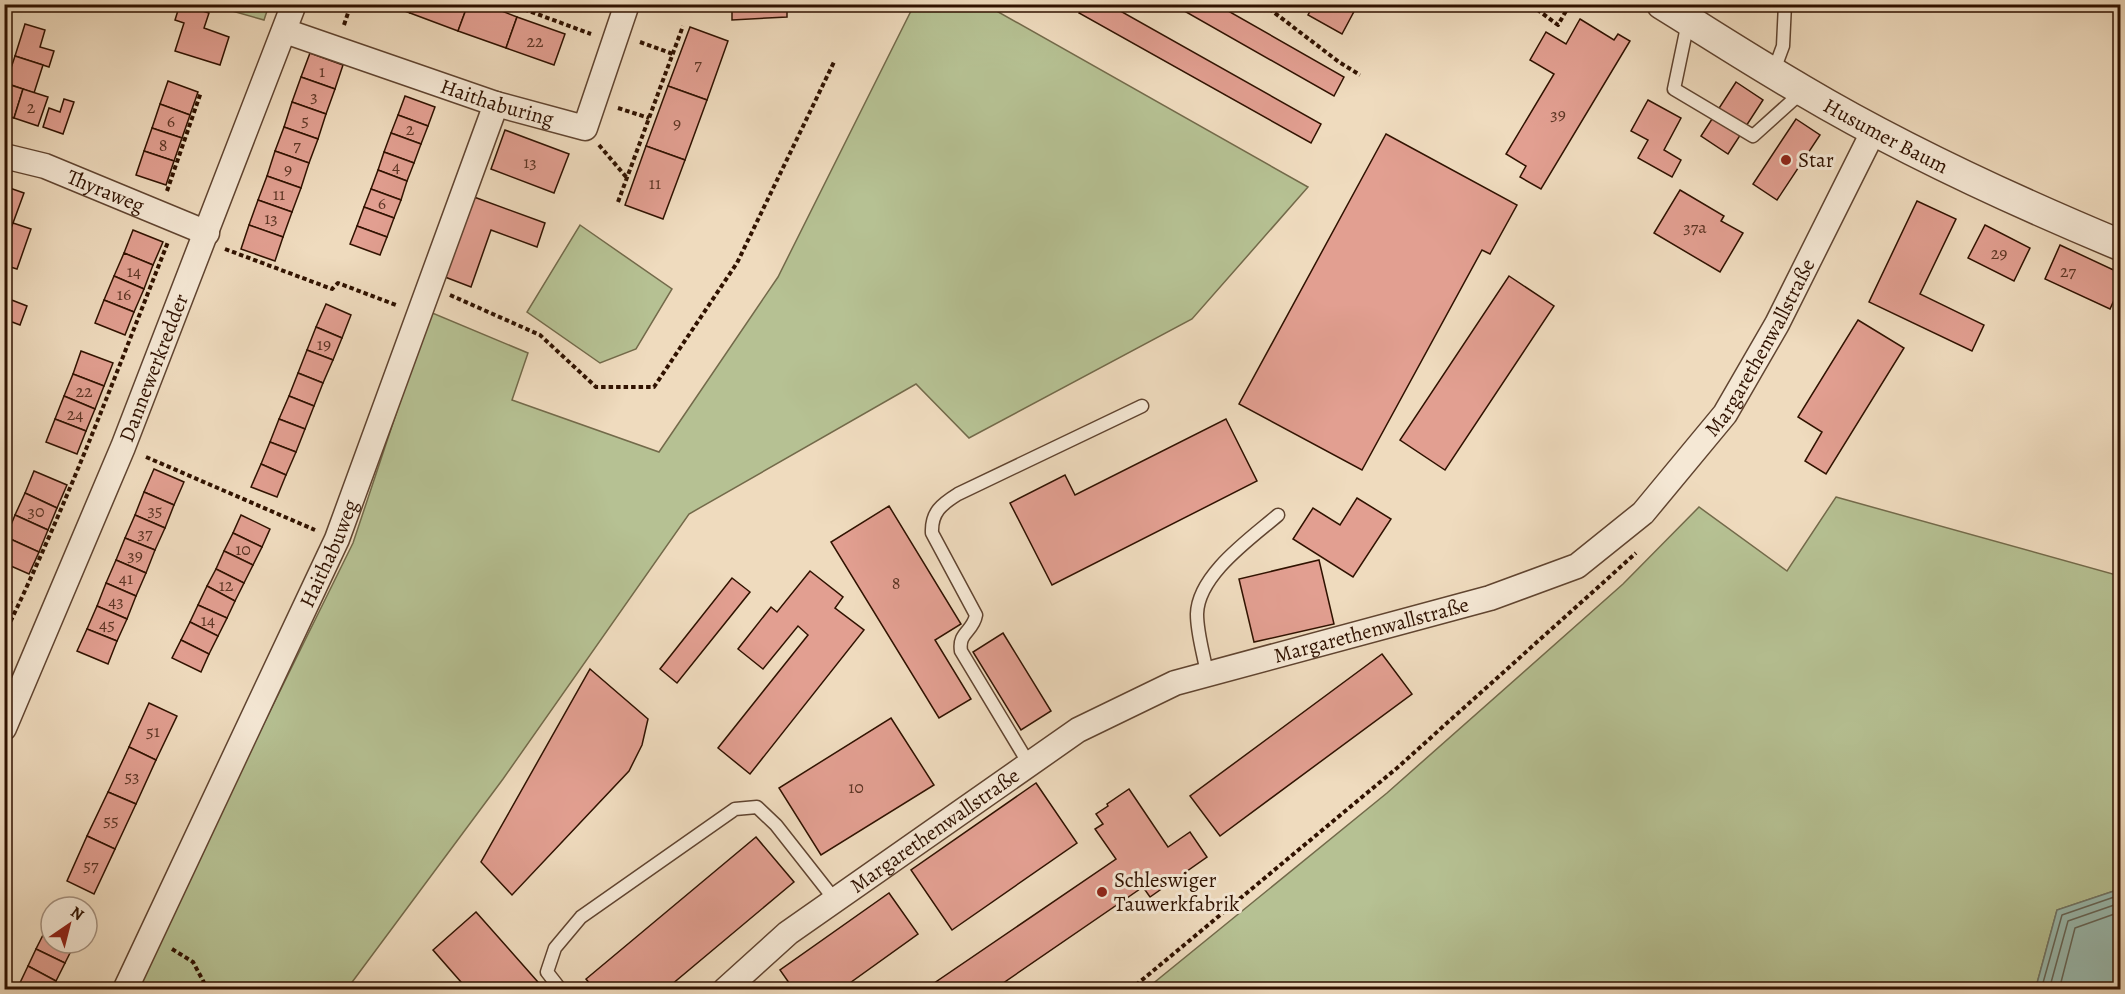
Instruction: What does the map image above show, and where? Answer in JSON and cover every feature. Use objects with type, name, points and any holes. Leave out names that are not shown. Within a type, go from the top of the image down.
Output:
[{"type":"street","name":"Dannewerkredder","points":[[4,728],[123,447],[294,4]]},
{"type":"street","points":[[585,128],[627,4]]},
{"type":"street","name":"Husumer Baum","points":[[1662,4],[1803,91],[1874,130],[1978,182],[2121,245]]},
{"type":"street","name":"Haithaburing","points":[[285,31],[495,104],[585,128]]},
{"type":"street","name":"Haithabuweg","points":[[125,990],[337,539],[495,104]]},
{"type":"street","name":"Margarethenwallstraße","points":[[725,990],[788,933],[1078,730],[1175,683],[1490,597],[1577,566],[1643,513],[1725,414],[1777,324],[1874,130]]},
{"type":"street","name":"Thyraweg","points":[[4,156],[45,166],[205,237]]},
{"type":"lane","points":[[1773,73],[1784,46],[1785,9],[1774,4]]},
{"type":"lane","points":[[1688,21],[1674,89],[1753,136],[1803,91]]},
{"type":"lane","points":[[1029,764],[961,651],[962,636],[975,621],[976,615],[932,533],[931,522],[939,507],[958,494],[1142,406]]},
{"type":"lane","points":[[1207,674],[1197,614],[1203,589],[1228,559],[1278,515]]},
{"type":"lane","points":[[561,990],[547,972],[555,948],[581,917],[735,809],[757,807],[776,825],[835,900]]},
{"type":"path","points":[[510,4],[673,54]]},
{"type":"path","points":[[1263,4],[1339,62],[1360,75]]},
{"type":"path","points":[[1531,5],[1558,25],[1570,4]]},
{"type":"path","points":[[618,202],[683,26]]},
{"type":"path","points":[[429,285],[540,335],[596,387],[654,387],[737,262],[834,62]]},
{"type":"path","points":[[165,197],[201,92]]},
{"type":"path","points":[[594,100],[650,118]]},
{"type":"path","points":[[585,128],[627,178]]},
{"type":"path","points":[[205,237],[332,289],[338,283],[419,314]]},
{"type":"path","points":[[4,634],[28,585],[72,482],[170,238]]},
{"type":"path","points":[[123,447],[337,539]]},
{"type":"path","points":[[150,935],[193,962],[208,990]]},
{"type":"green space","points":[[211,5],[269,5],[264,20]]},
{"type":"green space","points":[[914,5],[986,5],[1308,187],[1192,319],[969,438],[916,384],[689,514],[503,779],[347,989],[136,990],[164,926],[353,543],[430,312],[528,353],[512,400],[659,452],[778,277]]},
{"type":"green space","points":[[580,225],[672,289],[636,349],[600,363],[527,312]]},
{"type":"green space","points":[[1836,497],[2120,576],[2120,889],[2057,910],[2036,987],[2032,989],[1145,990],[1387,793],[1623,584],[1699,507],[1787,571]]},
{"type":"water","points":[[2120,889],[2120,989],[2032,989],[2036,987],[2057,910]]},
{"type":"building","points":[[180,4],[209,13],[204,28],[229,37],[220,65],[175,51],[184,23],[175,20]]},
{"type":"building","points":[[386,4],[413,4],[410,13]]},
{"type":"building","points":[[413,4],[468,4],[458,31],[410,13]]},
{"type":"building","points":[[468,4],[484,4],[517,17],[506,48],[458,31]]},
{"type":"building","points":[[716,4],[787,4],[787,17],[732,20],[732,10],[717,10]]},
{"type":"building","points":[[1084,4],[1108,4],[1321,124],[1311,143],[1079,13]]},
{"type":"building","points":[[1172,4],[1216,4],[1344,77],[1334,96]]},
{"type":"building","points":[[1314,4],[1358,4],[1342,34],[1308,15]]},
{"type":"building","points":[[517,17],[565,34],[554,65],[506,48]]},
{"type":"building","points":[[1580,19],[1614,40],[1618,34],[1630,41],[1541,189],[1520,177],[1526,166],[1506,154],[1554,74],[1530,60],[1546,32],[1566,44]]},
{"type":"building","points":[[25,24],[45,30],[40,47],[54,51],[49,67],[15,56]]},
{"type":"building","points":[[690,27],[728,41],[707,100],[668,86]]},
{"type":"building","points":[[310,53],[343,65],[335,89],[301,77]]},
{"type":"building","points":[[15,56],[43,65],[34,93],[6,83]]},
{"type":"building","points":[[301,77],[335,89],[326,114],[292,102]]},
{"type":"building","points":[[168,81],[198,92],[190,115],[160,104]]},
{"type":"building","points":[[1736,82],[1763,100],[1728,154],[1701,136]]},
{"type":"building","points":[[4,83],[23,89],[14,118],[4,115]]},
{"type":"building","points":[[668,86],[707,100],[685,160],[646,146]]},
{"type":"building","points":[[23,89],[48,97],[38,126],[14,118]]},
{"type":"building","points":[[405,96],[435,107],[428,126],[398,115]]},
{"type":"building","points":[[64,99],[74,102],[63,134],[43,127],[49,108],[60,112]]},
{"type":"building","points":[[1648,100],[1681,118],[1664,150],[1681,160],[1672,177],[1638,158],[1648,140],[1631,131]]},
{"type":"building","points":[[292,102],[326,114],[318,139],[284,127]]},
{"type":"building","points":[[160,104],[190,115],[182,138],[152,128]]},
{"type":"building","points":[[398,115],[428,126],[421,144],[391,133]]},
{"type":"building","name":"Star","points":[[1796,119],[1820,135],[1777,200],[1753,184]]},
{"type":"building","points":[[284,127],[318,139],[309,163],[275,151]]},
{"type":"building","points":[[152,128],[182,138],[174,161],[144,151]]},
{"type":"building","points":[[505,130],[569,154],[554,193],[491,169]]},
{"type":"building","points":[[391,133],[421,144],[414,163],[384,152]]},
{"type":"building","points":[[1386,134],[1517,205],[1490,254],[1482,250],[1362,470],[1239,404]]},
{"type":"building","points":[[646,146],[685,160],[663,219],[625,205]]},
{"type":"building","points":[[144,151],[174,161],[166,185],[136,175]]},
{"type":"building","points":[[275,151],[309,163],[301,188],[267,176]]},
{"type":"building","points":[[384,152],[414,163],[407,181],[378,170]]},
{"type":"building","points":[[378,170],[407,181],[401,200],[371,189]]},
{"type":"building","points":[[267,176],[301,188],[292,212],[258,200]]},
{"type":"building","points":[[4,186],[24,193],[13,223],[4,220]]},
{"type":"building","points":[[371,189],[401,200],[394,218],[364,207]]},
{"type":"building","points":[[1680,190],[1724,216],[1721,221],[1743,233],[1720,272],[1654,233]]},
{"type":"building","points":[[474,197],[545,223],[537,247],[491,230],[471,287],[445,277]]},
{"type":"building","points":[[258,200],[292,212],[283,237],[249,225]]},
{"type":"building","points":[[1917,201],[1956,219],[1920,294],[1984,325],[1972,351],[1869,302]]},
{"type":"building","points":[[364,207],[394,218],[387,237],[357,226]]},
{"type":"building","points":[[4,220],[13,223],[6,243],[4,243]]},
{"type":"building","points":[[13,223],[31,229],[17,269],[4,265],[4,246]]},
{"type":"building","points":[[249,225],[283,237],[275,261],[241,249]]},
{"type":"building","points":[[1985,225],[2030,248],[2014,281],[1968,258]]},
{"type":"building","points":[[357,226],[387,237],[380,255],[350,244]]},
{"type":"building","points":[[133,230],[163,242],[153,265],[124,253]]},
{"type":"building","points":[[2060,245],[2120,273],[2120,287],[2110,309],[2045,279]]},
{"type":"building","points":[[124,253],[153,265],[144,289],[114,276]]},
{"type":"building","points":[[114,276],[144,289],[134,312],[104,300]]},
{"type":"building","points":[[1509,276],[1554,306],[1445,470],[1400,440]]},
{"type":"building","points":[[4,297],[27,306],[20,325],[4,319]]},
{"type":"building","points":[[104,300],[134,312],[125,335],[95,323]]},
{"type":"building","points":[[326,304],[351,315],[342,338],[316,327]]},
{"type":"building","points":[[1858,320],[1904,348],[1826,474],[1805,461],[1822,432],[1798,417]]},
{"type":"building","points":[[316,327],[342,338],[333,360],[307,350]]},
{"type":"building","points":[[307,350],[333,360],[323,383],[298,373]]},
{"type":"building","points":[[81,351],[113,363],[104,386],[73,374]]},
{"type":"building","points":[[298,373],[323,383],[314,406],[289,396]]},
{"type":"building","points":[[73,374],[104,386],[95,409],[64,396]]},
{"type":"building","points":[[64,396],[95,409],[86,431],[55,419]]},
{"type":"building","points":[[289,396],[314,406],[305,429],[279,419]]},
{"type":"building","points":[[55,419],[86,431],[77,454],[46,442]]},
{"type":"building","points":[[279,419],[305,429],[296,452],[270,442]]},
{"type":"building","points":[[1226,419],[1257,481],[1052,585],[1010,503],[1065,475],[1075,495]]},
{"type":"building","points":[[270,442],[296,452],[286,475],[261,464]]},
{"type":"building","points":[[261,464],[286,475],[277,497],[251,487]]},
{"type":"building","points":[[154,469],[184,482],[174,505],[144,492]]},
{"type":"building","points":[[34,471],[67,485],[57,508],[25,493]]},
{"type":"building","points":[[144,492],[174,505],[165,528],[135,515]]},
{"type":"building","points":[[25,493],[57,508],[48,530],[15,515]]},
{"type":"building","points":[[1357,498],[1391,519],[1353,577],[1293,539],[1313,508],[1340,525]]},
{"type":"building","points":[[889,506],[961,624],[935,640],[971,699],[939,718],[831,542]]},
{"type":"building","points":[[15,515],[48,530],[39,552],[6,537]]},
{"type":"building","points":[[135,515],[165,528],[155,550],[125,538]]},
{"type":"building","points":[[241,515],[270,529],[262,547],[233,533]]},
{"type":"building","points":[[233,533],[262,547],[253,565],[224,551]]},
{"type":"building","points":[[6,537],[39,552],[29,574],[4,563]]},
{"type":"building","points":[[125,538],[155,550],[146,573],[116,560]]},
{"type":"building","points":[[224,551],[253,565],[244,583],[216,569]]},
{"type":"building","points":[[116,560],[146,573],[136,596],[106,583]]},
{"type":"building","points":[[1319,560],[1334,624],[1254,642],[1239,579]]},
{"type":"building","points":[[216,569],[244,583],[235,601],[207,586]]},
{"type":"building","points":[[810,571],[843,597],[835,608],[864,630],[750,774],[718,748],[808,635],[798,626],[763,669],[738,649],[771,607],[777,612]]},
{"type":"building","points":[[732,578],[750,592],[677,683],[660,669]]},
{"type":"building","points":[[106,583],[136,596],[127,619],[97,606]]},
{"type":"building","points":[[207,586],[235,601],[227,618],[198,605]]},
{"type":"building","points":[[4,598],[12,602],[4,618]]},
{"type":"building","points":[[198,605],[227,618],[218,636],[190,622]]},
{"type":"building","points":[[97,606],[127,619],[117,641],[87,629]]},
{"type":"building","points":[[190,622],[218,636],[209,654],[181,640]]},
{"type":"building","points":[[87,629],[117,641],[108,664],[77,651]]},
{"type":"building","points":[[1003,633],[1051,711],[1021,730],[973,652]]},
{"type":"building","points":[[181,640],[209,654],[201,672],[172,658]]},
{"type":"building","points":[[1382,654],[1412,694],[1220,836],[1190,796]]},
{"type":"building","points":[[590,669],[648,719],[642,745],[629,771],[512,895],[481,862]]},
{"type":"building","points":[[149,703],[177,716],[156,760],[129,747]]},
{"type":"building","points":[[891,718],[934,785],[821,855],[779,788]]},
{"type":"building","points":[[129,747],[156,760],[136,804],[108,792]]},
{"type":"building","points":[[1036,783],[1077,843],[952,930],[911,870]]},
{"type":"building","name":"Schleswiger Tauwerkfabrik","points":[[1129,789],[1168,847],[1190,832],[1207,857],[1150,897],[1143,887],[993,990],[924,990],[1116,859],[1095,829],[1103,824],[1096,814]]},
{"type":"building","points":[[108,792],[136,804],[115,849],[87,836]]},
{"type":"building","points":[[87,836],[115,849],[94,894],[67,881]]},
{"type":"building","points":[[756,837],[794,882],[665,990],[595,990],[586,979]]},
{"type":"building","points":[[889,893],[918,934],[840,990],[794,990],[780,970]]},
{"type":"building","points":[[476,912],[545,990],[468,990],[433,950]]},
{"type":"building","points":[[36,949],[39,950],[39,955],[48,955],[65,963],[56,981],[28,966]]},
{"type":"building","points":[[48,955],[69,955],[65,963]]},
{"type":"building","points":[[28,966],[56,981],[52,990],[29,990],[19,985]]},
{"type":"place","name":"Star","points":[[1786,160]]},
{"type":"place","name":"Schleswiger Tauwerkfabrik","points":[[1102,892]]}]
